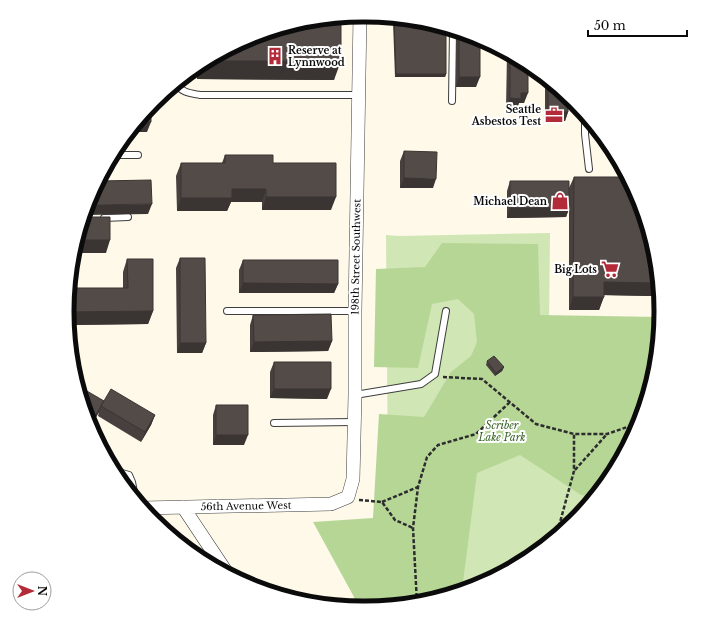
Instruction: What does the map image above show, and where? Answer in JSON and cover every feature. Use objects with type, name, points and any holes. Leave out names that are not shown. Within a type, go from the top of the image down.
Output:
[{"type":"street","name":"198th Street Southwest","points":[[348,497],[353,479],[360,22]]},
{"type":"street","name":"56th Avenue West","points":[[151,508],[331,504],[348,497]]},
{"type":"street","points":[[183,507],[220,563]]},
{"type":"lane","points":[[452,101],[453,36]]},
{"type":"lane","points":[[180,89],[188,93],[200,95],[358,95]]},
{"type":"lane","points":[[585,124],[589,169]]},
{"type":"lane","points":[[120,155],[138,155]]},
{"type":"lane","points":[[99,218],[128,217]]},
{"type":"lane","points":[[227,311],[355,311]]},
{"type":"lane","points":[[355,395],[421,384],[435,374],[446,311]]},
{"type":"lane","points":[[274,422],[354,422]]},
{"type":"lane","points":[[124,474],[129,475],[133,486]]},
{"type":"path","points":[[435,374],[443,377],[482,379],[536,424],[574,434],[607,434],[629,426]]},
{"type":"path","points":[[417,596],[414,528],[418,487],[427,457],[438,445],[476,434],[510,402]]},
{"type":"path","points":[[559,525],[574,471],[574,434]]},
{"type":"path","points":[[574,471],[607,434]]},
{"type":"path","points":[[348,497],[382,502],[418,487]]},
{"type":"path","points":[[382,502],[395,520],[414,528]]},
{"type":"green space","name":"Scriber Lake Park","points":[[550,233],[549,327],[648,367],[638,405],[624,440],[615,456],[594,488],[555,529],[525,552],[509,562],[475,579],[439,591],[402,599],[389,600],[386,235]]},
{"type":"green space","name":"Scriber Lake Park","points":[[442,243],[538,244],[540,315],[654,317],[648,368],[638,405],[624,440],[605,472],[587,496],[581,495],[520,455],[477,473],[463,584],[439,591],[402,599],[355,601],[313,522],[373,518],[379,414],[424,417],[451,372],[471,356],[477,342],[474,314],[458,299],[432,304],[418,368],[374,367],[376,269],[425,267]]},
{"type":"building","points":[[341,23],[341,61],[219,61],[271,37],[326,24]]},
{"type":"building","points":[[394,24],[446,34],[446,74],[396,74]]},
{"type":"building","points":[[459,38],[480,46],[480,77],[459,77]]},
{"type":"building","points":[[510,62],[528,73],[528,93],[521,93],[521,99],[510,98]]},
{"type":"building","points":[[548,88],[568,106],[568,112],[548,112]]},
{"type":"building","points":[[151,116],[151,122],[145,122]]},
{"type":"building","points":[[404,151],[437,152],[436,179],[404,178]]},
{"type":"building","points":[[225,155],[273,155],[273,163],[336,163],[336,197],[266,197],[266,189],[232,189],[232,198],[181,198],[181,163],[225,163]]},
{"type":"building","name":"Big Lots","points":[[574,177],[621,177],[638,218],[644,237],[652,283],[604,282],[604,297],[573,297]]},
{"type":"building","points":[[151,180],[152,204],[95,205],[105,181]]},
{"type":"building","points":[[510,181],[569,181],[569,208],[510,208]]},
{"type":"building","points":[[90,217],[110,217],[110,240],[83,240]]},
{"type":"building","points":[[180,258],[205,258],[206,343],[180,343]]},
{"type":"building","points":[[127,259],[153,259],[153,311],[74,312],[76,288],[128,288]]},
{"type":"building","points":[[243,260],[338,260],[338,284],[243,283]]},
{"type":"building","points":[[331,314],[332,341],[254,342],[253,315]]},
{"type":"building","points":[[494,356],[504,367],[496,373],[487,361]]},
{"type":"building","points":[[274,362],[331,362],[331,389],[274,389]]},
{"type":"building","points":[[111,389],[155,415],[145,432],[101,406]]},
{"type":"building","points":[[85,390],[104,401],[95,417]]},
{"type":"building","points":[[216,405],[248,405],[248,435],[216,435]]},
{"type":"place","name":"Reserve at Lynnwood","points":[[275,56]]},
{"type":"place","name":"Seattle Asbestos Test","points":[[554,115]]},
{"type":"place","name":"Michael Dean","points":[[560,201]]},
{"type":"place","name":"Big Lots","points":[[610,269]]}]
